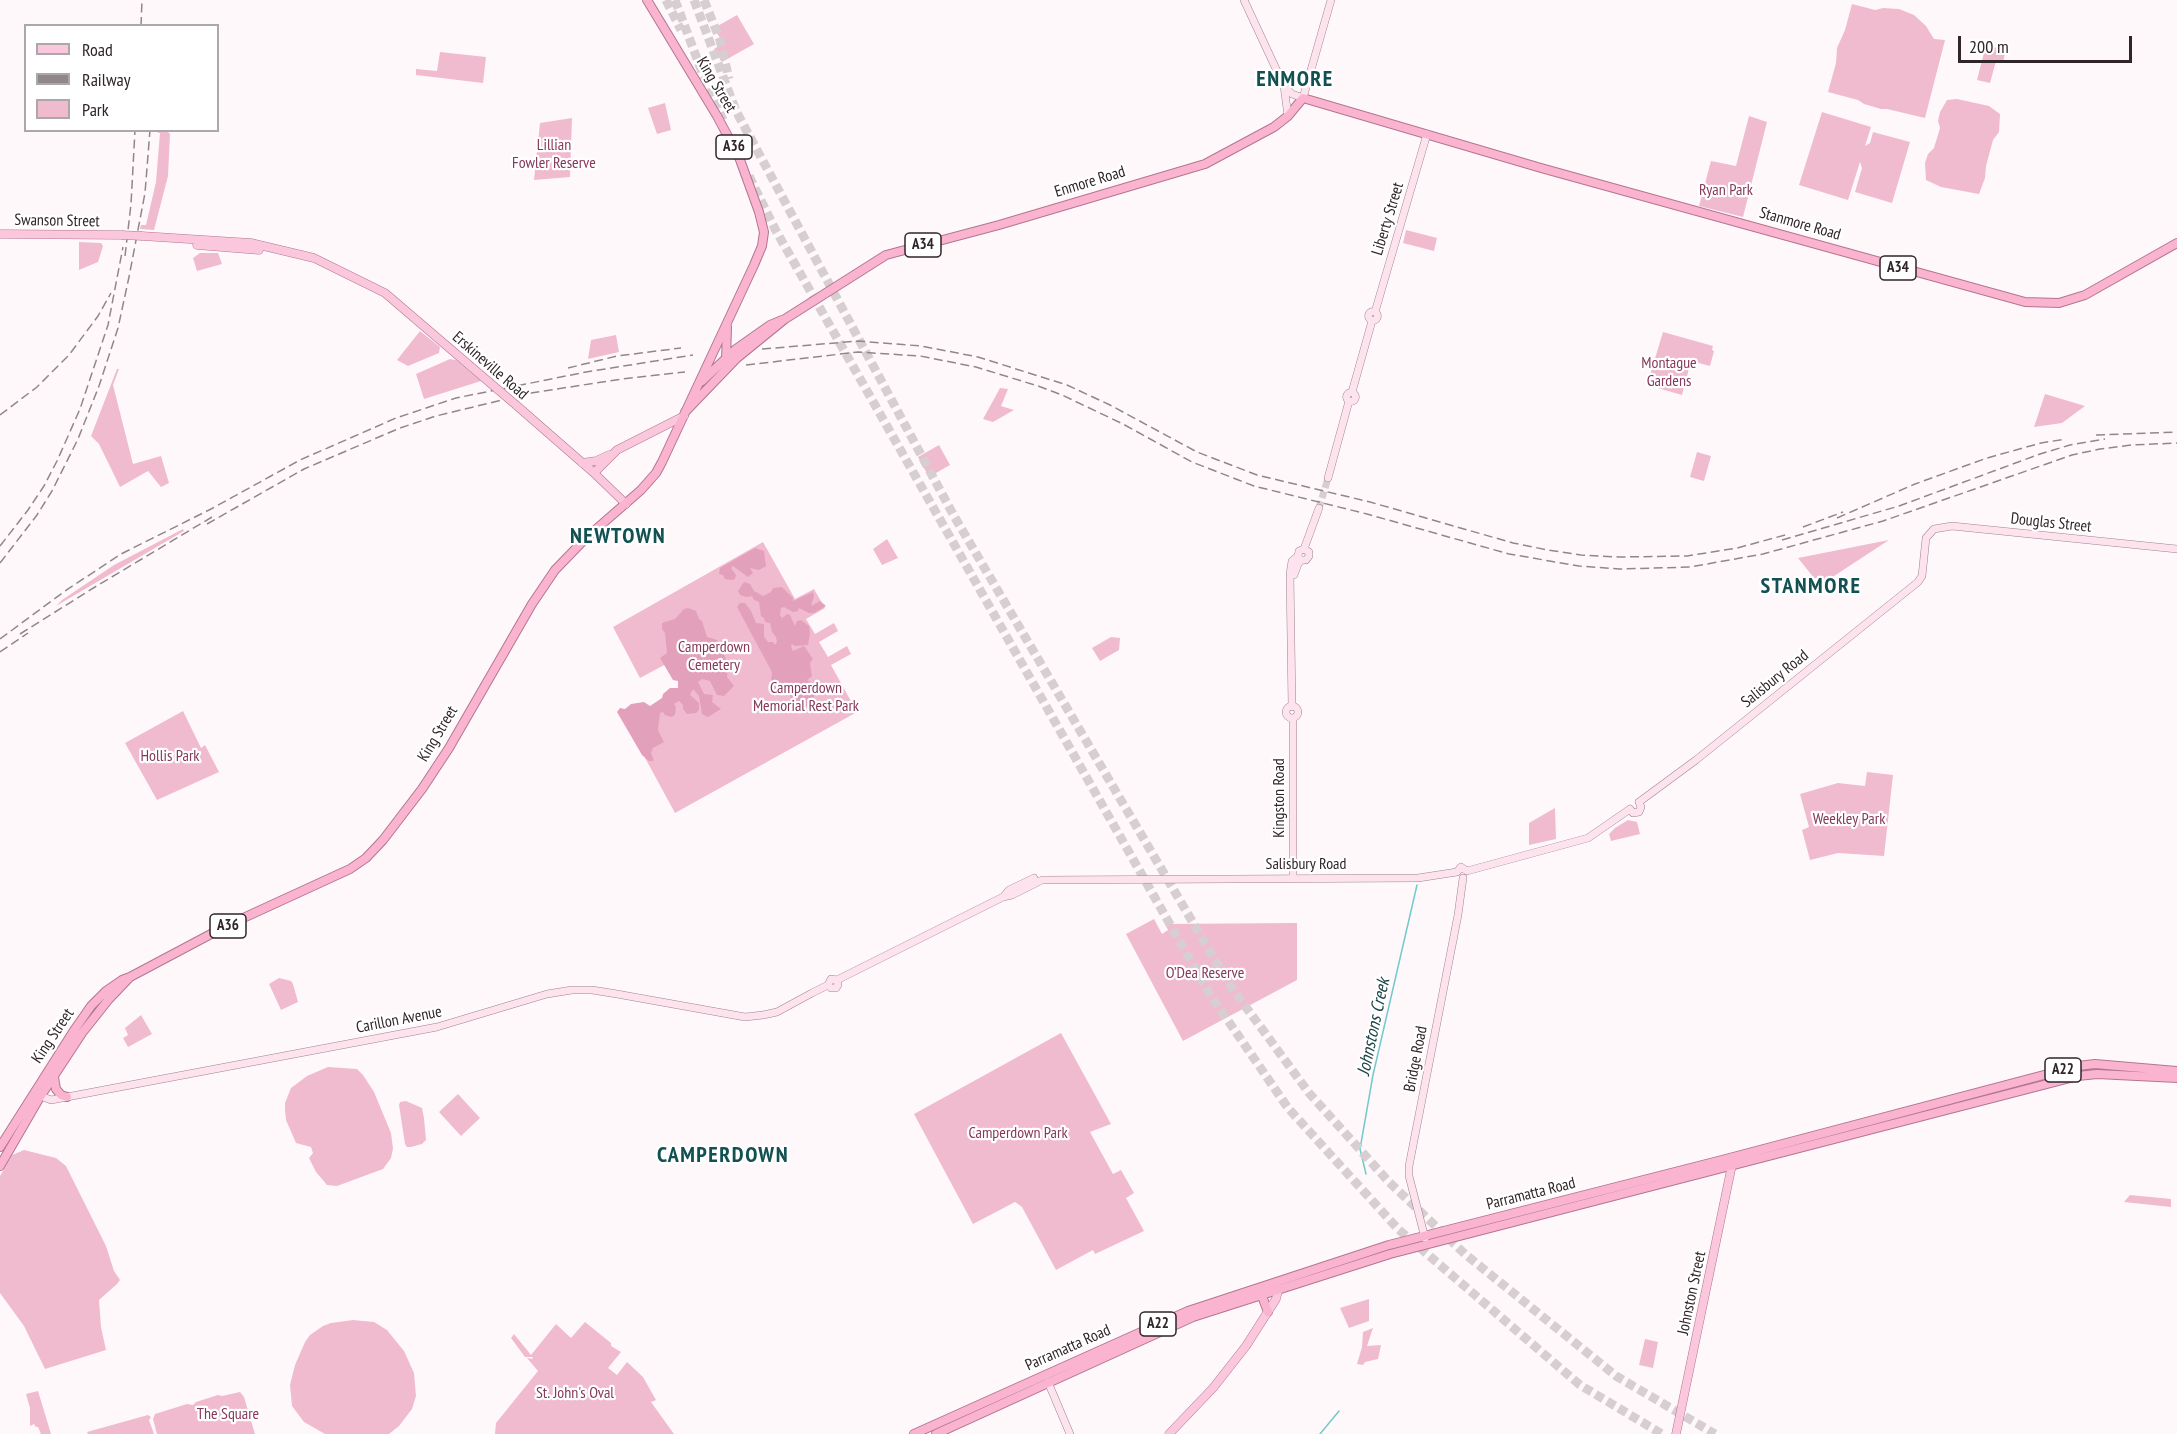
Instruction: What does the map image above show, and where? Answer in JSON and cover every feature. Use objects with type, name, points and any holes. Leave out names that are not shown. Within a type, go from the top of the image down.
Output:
[{"type":"highway","name":"King Street","points":[[37,1095],[91,1006],[114,985],[228,925],[350,868],[366,858],[391,832],[449,748],[532,603],[555,570],[585,538],[626,504],[656,473],[717,342],[728,324],[762,246],[763,224],[744,170],[730,141],[647,0]]},
{"type":"highway","name":"Enmore Road","points":[[723,373],[785,319],[886,255],[1007,223],[1205,164],[1261,135],[1288,116],[1303,98]]},
{"type":"highway","name":"Stanmore Road","points":[[1303,98],[2025,302],[2059,303],[2085,296],[2177,243]]},
{"type":"highway","name":"Enmore Road","points":[[698,384],[726,357],[770,325],[785,319]]},
{"type":"highway","name":"King Street","points":[[684,414],[723,373],[726,364],[728,324]]},
{"type":"highway","name":"King Street","points":[[37,1095],[54,1076],[98,1012],[130,978]]},
{"type":"highway","name":"Parramatta Road","points":[[1733,1161],[2078,1066],[2105,1065],[2177,1071]]},
{"type":"highway","name":"Parramatta Road","points":[[936,1434],[1188,1311],[1277,1287],[1380,1248],[1425,1240],[2078,1076],[2107,1074],[2177,1078]]},
{"type":"highway","points":[[54,1076],[56,1089],[61,1095],[68,1097]]},
{"type":"highway","name":"A36","points":[[0,1147],[37,1095]]},
{"type":"highway","name":"A36","points":[[0,1166],[37,1095]]},
{"type":"highway","name":"Parramatta Road","points":[[914,1434],[1193,1317],[1262,1296],[1277,1287]]},
{"type":"highway","points":[[1262,1296],[1268,1312]]},
{"type":"main road","points":[[1244,0],[1284,86],[1288,116]]},
{"type":"main road","name":"Enmore Road","points":[[1303,98],[1331,0]]},
{"type":"main road","points":[[1284,86],[1292,94],[1303,98]]},
{"type":"main road","name":"Liberty Street","points":[[1328,478],[1349,401],[1346,396],[1352,392],[1372,321],[1369,315],[1375,312],[1427,134]]},
{"type":"main road","name":"Swanson Street","points":[[0,234],[113,235]]},
{"type":"main road","name":"Erskineville Road","points":[[113,235],[142,236],[158,242],[251,249],[326,264],[385,293],[594,473],[626,504]]},
{"type":"main road","points":[[582,463],[596,461],[684,414]]},
{"type":"main road","points":[[594,473],[617,450]]},
{"type":"main road","name":"Kingston Road","points":[[1293,878],[1293,718],[1288,717],[1287,712],[1292,706],[1292,584],[1290,574],[1292,561],[1300,558],[1306,560],[1309,556],[1304,549],[1319,508]]},
{"type":"main road","name":"Douglas Street","points":[[1923,573],[1926,538],[1934,529],[1952,526],[2177,549]]},
{"type":"main road","name":"Salisbury Road","points":[[770,1014],[828,985],[836,988],[837,981],[1041,880],[1418,878],[1462,874],[1588,838],[1630,809],[1633,813],[1639,812],[1641,807],[1639,802],[1696,760],[1896,600],[1919,581],[1923,573]]},
{"type":"main road","name":"Bridge Road","points":[[1425,1240],[1409,1176],[1409,1166],[1455,927],[1462,874]]},
{"type":"main road","name":"Carillon Avenue","points":[[37,1095],[51,1100],[437,1027],[547,994],[572,990],[617,993],[745,1017],[770,1014]]},
{"type":"main road","name":"Johnston Street","points":[[1676,1434],[1733,1161]]},
{"type":"main road","points":[[1169,1434],[1213,1388],[1246,1346],[1276,1299],[1277,1287]]},
{"type":"main road","points":[[1047,1379],[1070,1434]]},
{"type":"green space","points":[[1852,4],[1875,10],[1899,9],[1914,15],[1926,26],[1934,39],[1945,40],[1925,118],[1881,109],[1828,92],[1836,63],[1837,48]]},
{"type":"green space","points":[[737,15],[754,44],[722,62],[714,49],[723,43],[714,28]]},
{"type":"green space","points":[[1986,45],[2006,50],[2003,62],[1996,61],[1990,83],[1977,80]]},
{"type":"green space","points":[[440,52],[486,57],[483,83],[416,75],[416,69],[437,71]]},
{"type":"green space","points":[[1957,99],[1989,106],[2000,114],[1999,132],[1993,140],[1979,194],[1941,187],[1926,180],[1925,163],[1928,154],[1934,148],[1940,128],[1938,121],[1940,112],[1947,100]]},
{"type":"green space","points":[[665,103],[671,130],[657,134],[648,108]]},
{"type":"green space","points":[[1822,112],[1871,127],[1865,146],[1870,143],[1873,132],[1910,142],[1892,203],[1855,192],[1862,168],[1860,162],[1848,200],[1799,185]]},
{"type":"green space","name":"Ryan Park","points":[[1749,116],[1767,122],[1743,217],[1699,206],[1711,161],[1736,166]]},
{"type":"green space","name":"Lillian Fowler Reserve","points":[[572,118],[570,177],[534,180],[540,123]]},
{"type":"green space","points":[[168,132],[170,134],[168,176],[154,230],[140,229],[141,225],[146,225],[156,182],[160,133],[158,133]]},
{"type":"green space","points":[[1406,230],[1437,238],[1434,251],[1403,243]]},
{"type":"green space","points":[[79,242],[101,243],[103,246],[98,262],[79,270]]},
{"type":"green space","points":[[200,253],[218,253],[222,264],[197,271],[193,258]]},
{"type":"green space","points":[[420,331],[440,347],[439,353],[408,366],[397,360]]},
{"type":"green space","name":"Montague Gardens","points":[[1663,332],[1713,346],[1710,366],[1691,361],[1682,395],[1647,385]]},
{"type":"green space","points":[[616,335],[619,352],[588,359],[591,340]]},
{"type":"green space","points":[[450,359],[456,360],[481,381],[424,399],[416,374]]},
{"type":"green space","points":[[117,369],[119,369],[113,385],[133,464],[161,456],[169,483],[161,487],[148,471],[120,487],[99,444],[91,436]]},
{"type":"green space","points":[[1000,388],[1008,389],[1001,406],[1014,410],[993,422],[983,419]]},
{"type":"green space","points":[[2045,394],[2085,406],[2062,423],[2034,427]]},
{"type":"green space","points":[[939,445],[950,465],[929,477],[918,457]]},
{"type":"green space","points":[[1697,452],[1711,456],[1704,481],[1690,477]]},
{"type":"green space","points":[[183,529],[184,531],[56,606],[114,565]]},
{"type":"green space","points":[[887,539],[898,558],[882,565],[873,549]]},
{"type":"green space","points":[[1889,540],[1828,580],[1814,578],[1798,558]]},
{"type":"green space","name":"Camperdown Memorial Rest Park","points":[[763,542],[795,599],[814,589],[825,608],[806,619],[815,634],[834,623],[838,631],[819,642],[828,657],[847,646],[851,654],[831,665],[857,712],[675,813],[625,721],[684,688],[670,662],[640,678],[613,627]]},
{"type":"green space","points":[[755,548],[764,551],[766,566],[759,570],[750,568],[753,573],[748,577],[733,566],[731,568],[736,575],[735,579],[731,580],[719,574],[720,568]]},
{"type":"green space","points":[[744,582],[750,584],[754,591],[763,596],[771,592],[773,588],[782,587],[793,598],[793,601],[813,592],[811,606],[820,601],[826,606],[814,613],[799,608],[798,611],[793,612],[784,607],[781,608],[782,618],[787,614],[790,615],[795,626],[797,621],[801,620],[809,626],[808,645],[795,646],[792,644],[791,646],[793,651],[804,646],[813,659],[810,663],[812,676],[807,680],[814,684],[820,693],[814,696],[807,706],[801,708],[793,702],[789,693],[781,691],[776,693],[774,690],[771,682],[772,672],[737,607],[740,603],[745,603],[756,623],[764,624],[764,637],[768,642],[773,642],[775,645],[776,637],[770,623],[765,622],[761,616],[759,602],[752,596],[740,595],[738,591]]},
{"type":"green space","name":"Camperdown Cemetery","points":[[684,609],[696,611],[707,637],[721,644],[728,666],[727,677],[734,686],[724,696],[717,695],[710,681],[702,679],[698,682],[704,694],[713,695],[712,702],[721,709],[708,717],[702,714],[699,696],[693,689],[690,695],[699,703],[699,710],[696,713],[687,714],[679,701],[674,704],[675,715],[671,717],[663,712],[660,713],[658,730],[664,742],[653,748],[651,753],[654,761],[649,761],[642,755],[617,712],[620,708],[625,709],[631,704],[644,702],[650,706],[662,698],[670,688],[678,688],[678,681],[673,680],[660,658],[667,653],[662,623],[675,619]]},
{"type":"green space","points":[[1111,637],[1120,638],[1119,650],[1100,661],[1092,648]]},
{"type":"green space","name":"Hollis Park","points":[[183,711],[201,748],[205,745],[219,772],[157,800],[125,743]]},
{"type":"green space","name":"Weekley Park","points":[[1867,772],[1893,775],[1884,856],[1838,853],[1810,860],[1802,830],[1809,827],[1800,794],[1838,783],[1865,786]]},
{"type":"green space","points":[[1555,808],[1556,839],[1529,845],[1529,823]]},
{"type":"green space","points":[[1628,820],[1637,822],[1640,834],[1611,841],[1609,834]]},
{"type":"green space","name":"O’Dea Reserve","points":[[1154,919],[1162,934],[1168,930],[1165,924],[1297,923],[1297,980],[1183,1041],[1126,934]]},
{"type":"green space","points":[[279,978],[291,981],[298,1002],[281,1010],[269,984]]},
{"type":"green space","points":[[141,1015],[152,1034],[128,1047],[123,1038],[128,1035],[125,1028]]},
{"type":"green space","name":"Camperdown Park","points":[[1061,1033],[1111,1124],[1090,1132],[1113,1174],[1121,1170],[1134,1193],[1126,1198],[1144,1231],[1095,1254],[1093,1250],[1056,1270],[1022,1207],[1015,1202],[973,1224],[914,1114]]},
{"type":"green space","points":[[328,1067],[357,1069],[363,1075],[374,1092],[391,1133],[393,1149],[391,1158],[383,1169],[337,1186],[327,1185],[316,1172],[309,1158],[313,1153],[311,1147],[296,1143],[286,1120],[285,1110],[285,1103],[291,1088],[307,1076]]},
{"type":"green space","points":[[458,1094],[480,1118],[461,1136],[439,1112]]},
{"type":"green space","points":[[406,1101],[422,1108],[424,1118],[426,1140],[422,1144],[411,1147],[405,1144],[399,1105],[400,1102]]},
{"type":"green space","points":[[24,1150],[56,1158],[66,1166],[106,1246],[114,1271],[120,1280],[99,1300],[106,1350],[45,1369],[24,1326],[0,1293],[0,1176],[12,1155]]},
{"type":"green space","points":[[2130,1195],[2171,1199],[2171,1207],[2124,1202]]},
{"type":"green space","points":[[1369,1299],[1369,1321],[1349,1328],[1340,1308]]},
{"type":"green space","points":[[353,1320],[374,1322],[387,1330],[404,1351],[414,1373],[416,1396],[412,1409],[399,1426],[389,1434],[325,1434],[304,1422],[292,1406],[290,1385],[295,1365],[305,1342],[310,1335],[323,1326]]},
{"type":"green space","name":"St. John's Oval","points":[[585,1322],[621,1352],[608,1368],[617,1375],[627,1362],[643,1377],[656,1400],[651,1402],[674,1434],[495,1434],[496,1423],[538,1371],[527,1358],[533,1359],[532,1357],[525,1357],[511,1338],[514,1334],[531,1355],[556,1324],[571,1338]]},
{"type":"green space","points":[[1373,1328],[1367,1346],[1381,1345],[1378,1359],[1365,1362],[1363,1365],[1357,1364],[1363,1332]]},
{"type":"green space","points":[[1645,1339],[1658,1342],[1653,1368],[1639,1365]]},
{"type":"green space","points":[[38,1391],[51,1434],[41,1434],[34,1424],[30,1426],[30,1408],[26,1394]]},
{"type":"green space","name":"The Square","points":[[240,1392],[244,1397],[255,1434],[157,1434],[153,1419],[155,1414],[187,1404],[193,1405],[218,1395]]},
{"type":"green space","points":[[148,1415],[151,1417],[149,1420],[154,1434],[88,1434],[87,1432]]},
{"type":"waterway","name":"Johnstons Creek","points":[[1366,1174],[1360,1149],[1373,1075],[1417,885]]},
{"type":"waterway","name":"Johnstons Creek","points":[[1320,1434],[1339,1411]]},
{"type":"tunnel","points":[[666,0],[681,30]]},
{"type":"tunnel","points":[[675,0],[723,120]]},
{"type":"tunnel","points":[[694,0],[736,111],[954,516],[1229,984],[1309,1093],[1389,1182],[1465,1254],[1616,1376],[1715,1434]]},
{"type":"tunnel","points":[[704,0],[720,40],[729,79]]},
{"type":"tunnel","points":[[749,176],[775,229],[1209,993],[1288,1108],[1398,1229],[1580,1385],[1662,1434]]},
{"type":"tunnel","points":[[1319,508],[1328,478]]},
{"type":"railway","points":[[141,24],[142,0]]},
{"type":"railway","points":[[125,256],[131,204],[135,132]]},
{"type":"railway","points":[[0,563],[37,515],[52,491],[78,439],[99,386],[118,328],[129,277],[145,193],[150,132]]},
{"type":"railway","points":[[0,546],[44,486],[80,409],[108,325],[123,247]]},
{"type":"railway","points":[[0,415],[37,387],[69,355],[98,316],[111,293]]},
{"type":"railway","points":[[762,349],[858,341],[921,346],[978,357],[1067,385],[1110,405],[1197,452],[1257,475],[1370,502],[1513,543],[1548,550],[1619,557],[1687,556],[1737,548],[1789,534]]},
{"type":"railway","points":[[568,368],[617,356],[681,348]]},
{"type":"railway","points":[[746,365],[858,352],[920,356],[976,367],[1062,395],[1123,424],[1192,462],[1254,486],[1367,514],[1509,554],[1579,566],[1619,569],[1690,567],[1763,554],[1883,521],[2072,455],[2131,445],[2177,443]]},
{"type":"railway","points":[[0,639],[65,591],[121,554],[211,509],[300,460],[396,418],[456,398],[586,372],[693,355]]},
{"type":"railway","points":[[207,524],[304,469],[400,428],[436,416],[531,393],[685,372]]},
{"type":"railway","points":[[2096,435],[2177,432]]},
{"type":"railway","points":[[1837,518],[1915,484],[1987,458],[2041,443],[2066,439]]},
{"type":"railway","points":[[1782,540],[1899,506],[2040,454],[2070,445],[2105,439]]},
{"type":"railway","points":[[1803,527],[1843,512]]},
{"type":"railway","points":[[20,634],[212,517]]},
{"type":"railway","points":[[0,652],[28,633]]},
{"type":"district","name":"ENMORE","points":[[1295,80]]},
{"type":"district","name":"NEWTOWN","points":[[618,537]]},
{"type":"district","name":"STANMORE","points":[[1811,587]]},
{"type":"district","name":"CAMPERDOWN","points":[[723,1156]]}]
